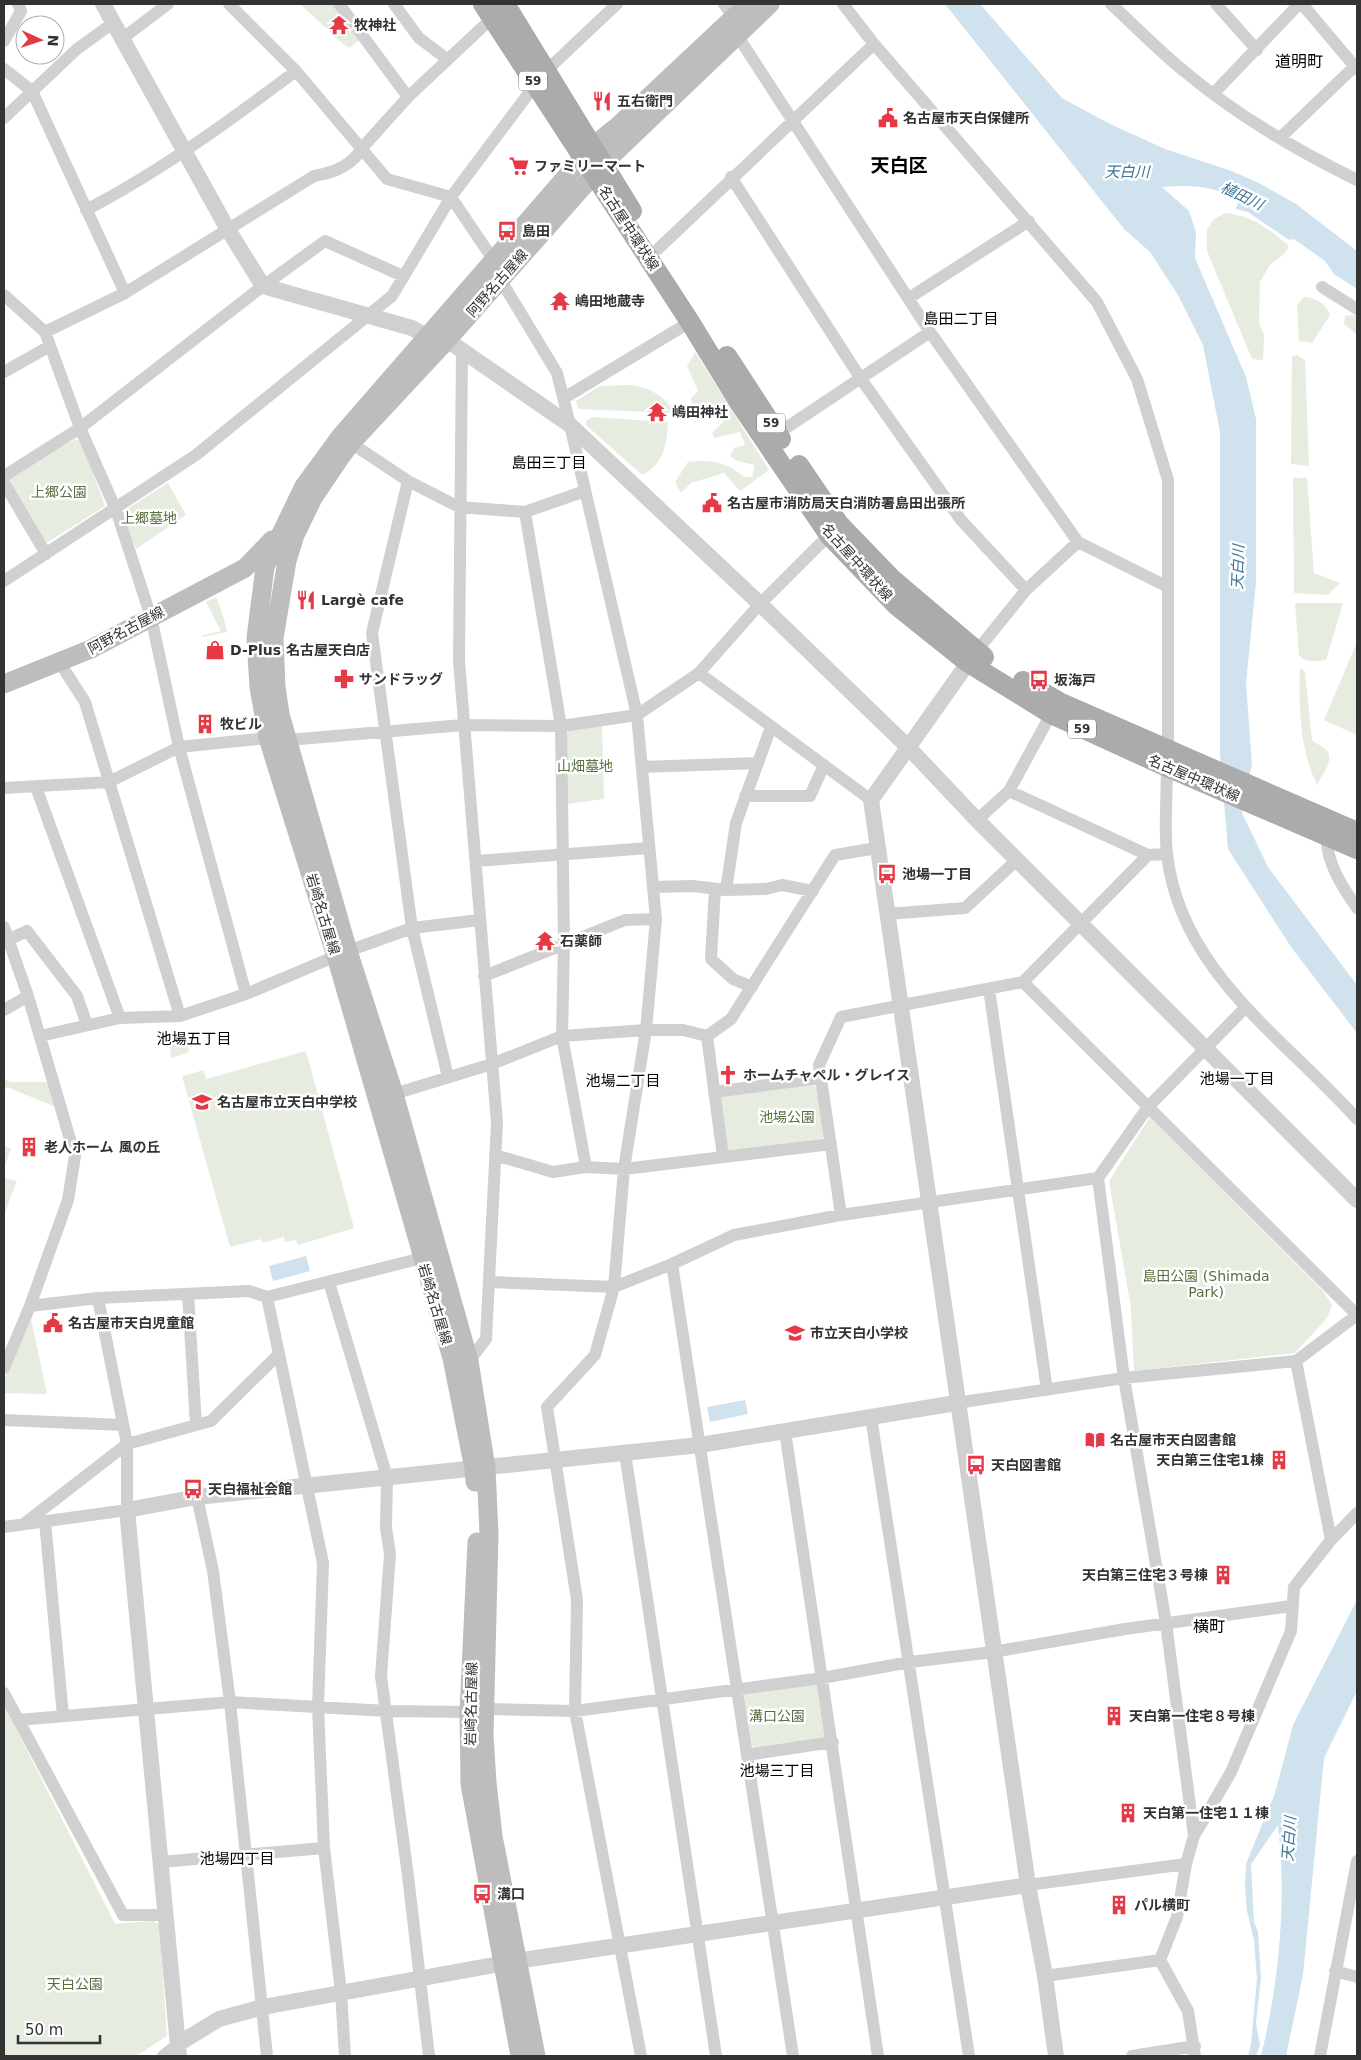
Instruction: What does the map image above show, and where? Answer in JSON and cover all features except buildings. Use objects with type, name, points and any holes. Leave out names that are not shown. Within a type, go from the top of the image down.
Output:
[{"type":"main road","name":"阿野名古屋線","points":[[245,568],[265,567],[280,532],[304,486],[340,437],[587,152],[618,126],[748,4]]},
{"type":"main road","name":"阿野名古屋線","points":[[284,577],[296,535],[313,498],[351,443],[447,340],[731,19],[770,4]]},
{"type":"main road","name":"名古屋中環状線","points":[[493,8],[541,78],[587,152],[658,249],[777,434],[839,524],[972,657],[1168,759]]},
{"type":"main road","name":"名古屋中環状線","points":[[599,169],[740,404],[829,534],[897,606],[1051,714],[1168,759],[1292,813],[1357,832]]},
{"type":"main road","name":"阿野名古屋線","points":[[4,684],[60,663],[245,568],[280,532]]},
{"type":"main road","points":[[265,567],[284,577]]},
{"type":"main road","name":"岩崎名古屋線","points":[[265,567],[256,638],[259,687],[268,738],[342,954],[394,1094],[470,1360],[480,1469],[477,1539],[477,1711],[470,1784],[509,1963],[536,2056]]},
{"type":"main road","name":"岩崎名古屋線","points":[[284,577],[274,638],[276,687],[342,954],[422,1258],[452,1358],[480,1469]]},
{"type":"main road","name":"名古屋中環状線","points":[[1292,813],[1327,836],[1357,849]]},
{"type":"main road","name":"岩崎名古屋線","points":[[509,1963],[520,2056]]},
{"type":"street","points":[[4,41],[21,11],[18,4]]},
{"type":"street","points":[[103,4],[226,228],[263,286],[412,328],[428,337],[447,340],[570,425],[908,747],[977,820],[1357,1200]]},
{"type":"street","points":[[123,38],[168,4]]},
{"type":"street","points":[[229,4],[244,9],[387,179],[451,197],[494,261]]},
{"type":"street","points":[[339,4],[408,97]]},
{"type":"street","points":[[394,4],[418,38],[447,59]]},
{"type":"street","points":[[4,581],[116,510],[196,456],[392,296],[451,197],[541,78],[617,4]]},
{"type":"street","points":[[843,4],[874,44],[1029,220],[1097,302],[1137,379],[1168,480],[1167,854],[1178,906],[1212,968],[1245,1008],[1357,1119]]},
{"type":"street","points":[[1111,4],[1182,70],[1213,94],[1280,138],[1357,180]]},
{"type":"street","points":[[1216,4],[1257,50]]},
{"type":"street","points":[[1213,94],[1300,4],[1356,67],[1280,138]]},
{"type":"street","points":[[45,332],[125,293],[226,228],[314,176],[333,174],[358,156],[362,148],[408,97],[447,59],[493,8]]},
{"type":"street","points":[[731,19],[792,122],[930,332],[1078,542],[1168,587]]},
{"type":"street","points":[[4,118],[77,49],[113,23]]},
{"type":"street","points":[[658,249],[731,177],[874,44]]},
{"type":"street","points":[[4,69],[32,91],[125,293]]},
{"type":"street","points":[[86,210],[125,190],[185,151],[296,71]]},
{"type":"street","points":[[731,177],[860,379],[960,520],[1026,590]]},
{"type":"street","points":[[909,298],[1029,220]]},
{"type":"street","points":[[4,476],[80,428],[263,286],[325,241],[403,276]]},
{"type":"street","points":[[500,279],[557,373],[564,398],[637,715],[656,919],[646,1030],[624,1169],[614,1287],[595,1354],[547,1407],[577,1600],[575,1712],[641,2056]]},
{"type":"street","points":[[1322,287],[1357,309]]},
{"type":"street","points":[[4,295],[45,332],[80,428],[116,510],[151,617],[179,747],[246,994]]},
{"type":"street","points":[[564,398],[690,322]]},
{"type":"street","points":[[777,434],[930,332]]},
{"type":"street","points":[[4,372],[50,346]]},
{"type":"street","points":[[462,352],[459,661],[497,1123],[486,1338],[470,1360]]},
{"type":"street","points":[[351,443],[408,481],[459,507],[525,512],[585,491]]},
{"type":"street","points":[[408,481],[372,633],[412,928],[448,1077]]},
{"type":"street","points":[[4,483],[46,554]]},
{"type":"street","points":[[525,512],[561,726],[564,942],[562,1036],[586,1167]]},
{"type":"street","points":[[288,740],[463,725],[561,726],[637,715],[699,673],[760,604],[829,534]]},
{"type":"street","points":[[1056,2056],[1046,1976],[1028,1885],[956,1403],[871,800],[972,657],[1026,590],[1078,542]]},
{"type":"street","points":[[60,663],[85,702],[180,1016]]},
{"type":"street","points":[[699,673],[871,800]]},
{"type":"street","points":[[977,820],[1008,791],[1051,714]]},
{"type":"street","points":[[752,987],[733,979],[711,959],[721,889],[736,823],[771,727]]},
{"type":"street","points":[[4,788],[109,782],[179,747],[268,738]]},
{"type":"street","points":[[642,766],[758,763]]},
{"type":"street","points":[[746,796],[810,796],[824,765]]},
{"type":"street","points":[[36,787],[120,1018]]},
{"type":"street","points":[[1008,791],[1148,855],[1167,854]]},
{"type":"street","points":[[1327,836],[1326,848],[1343,888],[1357,908]]},
{"type":"street","points":[[476,861],[649,848]]},
{"type":"street","points":[[394,1094],[492,1064],[562,1036],[646,1030],[683,1030],[707,1036],[731,1019],[835,855],[877,848]]},
{"type":"street","points":[[841,1215],[819,1065],[842,1017],[1022,982],[1148,855]]},
{"type":"street","points":[[887,914],[966,908],[1017,860]]},
{"type":"street","points":[[653,887],[694,886],[721,889],[766,889],[782,885],[813,891]]},
{"type":"street","points":[[484,976],[564,942],[625,920],[656,919]]},
{"type":"street","points":[[40,1036],[120,1018],[180,1016],[246,994],[342,954],[412,928],[480,920]]},
{"type":"street","points":[[4,1368],[30,1306],[68,1200],[75,1156],[28,996],[6,934],[27,931],[78,996],[87,1026]]},
{"type":"street","points":[[4,1527],[127,1510],[197,1497],[700,1445],[956,1403],[1124,1378],[1296,1361],[1357,1315],[1022,982]]},
{"type":"street","points":[[989,989],[1047,1390]]},
{"type":"street","points":[[4,1010],[28,996]]},
{"type":"street","points":[[1194,1836],[1166,1623],[1124,1378],[1098,1178],[1148,1107],[1245,1008]]},
{"type":"street","points":[[707,1036],[723,1157]]},
{"type":"street","points":[[714,1092],[820,1078]]},
{"type":"street","points":[[495,1154],[553,1172],[586,1167],[624,1169],[831,1144]]},
{"type":"street","points":[[489,1282],[614,1287],[672,1264],[734,1235],[841,1215],[1017,1188],[1098,1178]]},
{"type":"street","points":[[30,1306],[98,1298],[249,1291],[267,1297],[422,1258]]},
{"type":"street","points":[[672,1264],[793,2056]]},
{"type":"street","points":[[330,1282],[388,1477],[386,1528],[390,1554],[380,1676],[429,2056]]},
{"type":"street","points":[[188,1294],[196,1425]]},
{"type":"street","points":[[267,1297],[323,1563],[318,1707],[324,1848],[341,1992],[345,2056]]},
{"type":"street","points":[[98,1298],[127,1444],[127,1510],[178,2050]]},
{"type":"street","points":[[24,1524],[127,1444],[211,1421],[278,1356]]},
{"type":"street","points":[[1296,1361],[1331,1540]]},
{"type":"street","points":[[871,1417],[970,2056]]},
{"type":"street","points":[[4,1420],[123,1425]]},
{"type":"street","points":[[785,1431],[858,1910],[878,2056]]},
{"type":"street","points":[[625,1453],[716,2056]]},
{"type":"street","points":[[197,1497],[213,1570],[230,1702],[267,2056]]},
{"type":"street","points":[[1132,2056],[1195,2051],[1188,2010],[1160,1960],[1176,1917],[1186,1864],[1194,1836],[1231,1772],[1262,1703],[1291,1631],[1291,1606],[1294,1587],[1331,1540],[1357,1513]]},
{"type":"street","points":[[45,1521],[63,1716]]},
{"type":"street","points":[[18,1720],[230,1702],[386,1711],[575,1712],[822,1678],[910,1662],[993,1652],[1166,1623],[1291,1606]]},
{"type":"street","points":[[4,1693],[123,1915],[165,1915]]},
{"type":"street","points":[[747,1755],[833,1742]]},
{"type":"street","points":[[160,1862],[324,1848]]},
{"type":"street","points":[[1320,2056],[1357,1861]]},
{"type":"street","points":[[163,2056],[178,2050],[219,2019],[263,2007],[341,1992],[509,1963],[698,1934],[1028,1885],[1186,1864]]},
{"type":"street","points":[[1046,1976],[1160,1960]]},
{"type":"street","points":[[1335,1970],[1357,1978]]},
{"type":"green space","points":[[300,4],[333,4],[359,40],[350,48],[343,44]]},
{"type":"green space","points":[[1225,213],[1234,214],[1259,224],[1289,246],[1285,253],[1270,265],[1260,282],[1259,323],[1264,335],[1263,360],[1252,359],[1207,251],[1207,230],[1213,220]]},
{"type":"green space","points":[[1304,297],[1320,302],[1326,307],[1330,315],[1312,343],[1299,341],[1297,305]]},
{"type":"green space","points":[[1354,315],[1357,317],[1357,335],[1344,324],[1345,316]]},
{"type":"green space","points":[[695,352],[769,470],[740,491],[724,473],[691,483],[681,493],[675,482],[688,462],[711,461],[725,465],[744,477],[752,477],[755,465],[737,461],[730,456],[734,448],[745,445],[740,432],[714,438],[712,433],[730,415],[720,409],[710,414],[692,408],[691,398],[698,391],[687,366]]},
{"type":"green space","points":[[1297,355],[1305,360],[1309,466],[1291,464],[1292,356]]},
{"type":"green space","points":[[628,385],[643,387],[655,393],[675,413],[578,409],[576,401],[600,386]]},
{"type":"green space","points":[[592,417],[668,422],[667,438],[660,459],[649,471],[642,475],[586,425],[586,421]]},
{"type":"green space","name":"上郷公園","points":[[75,439],[81,441],[105,506],[48,542],[42,542],[8,484],[9,478]]},
{"type":"green space","points":[[1293,478],[1307,478],[1314,573],[1340,583],[1328,595],[1294,593]]},
{"type":"green space","name":"上郷墓地","points":[[168,483],[186,515],[136,549],[122,515],[125,510]]},
{"type":"green space","points":[[216,597],[227,632],[202,637],[221,631],[206,602]]},
{"type":"green space","points":[[1295,603],[1343,603],[1326,660],[1308,660],[1299,655]]},
{"type":"green space","points":[[1357,642],[1357,735],[1324,720]]},
{"type":"green space","points":[[1300,667],[1305,672],[1312,740],[1329,753],[1327,768],[1317,785],[1303,742],[1300,712]]},
{"type":"green space","name":"山畑墓地","points":[[602,724],[604,799],[567,804],[566,734],[570,729]]},
{"type":"green space","points":[[185,1033],[189,1052],[171,1058],[169,1039]]},
{"type":"green space","points":[[306,1051],[354,1228],[298,1245],[296,1240],[285,1242],[284,1237],[263,1243],[261,1239],[230,1247],[182,1076],[204,1070],[206,1079]]},
{"type":"green space","points":[[4,1079],[11,1082],[50,1082],[58,1108],[7,1087],[4,1092]]},
{"type":"green space","name":"池場公園","points":[[813,1085],[817,1088],[825,1138],[728,1153],[720,1097]]},
{"type":"green space","name":"島田公園 (Shimada Park)","points":[[1150,1117],[1324,1292],[1332,1305],[1327,1318],[1295,1353],[1134,1371],[1131,1308],[1109,1181]]},
{"type":"green space","points":[[4,1146],[11,1149],[5,1165],[4,1178]]},
{"type":"green space","points":[[4,1178],[17,1181],[4,1215]]},
{"type":"green space","points":[[31,1319],[47,1394],[4,1393],[4,1379]]},
{"type":"green space","name":"溝口公園","points":[[816,1682],[825,1738],[755,1749],[752,1746],[745,1691]]},
{"type":"green space","name":"天白公園","points":[[4,1705],[115,1924],[153,1921],[159,1925],[167,2036],[136,2056],[4,2056]]},
{"type":"water","name":"天白川","points":[[945,4],[980,4],[1062,98],[1108,123],[1165,149],[1229,170],[1259,183],[1296,204],[1357,251],[1357,289],[1334,274],[1325,261],[1294,239],[1289,240],[1248,212],[1236,209],[1238,202],[1229,196],[1202,187],[1162,187],[1189,211],[1196,232],[1195,258],[1246,377],[1256,419],[1256,582],[1246,684],[1252,764],[1242,813],[1268,867],[1357,985],[1357,1033],[1291,947],[1228,849],[1220,754],[1220,432],[1203,345],[1178,295],[1150,252],[1124,229]]},
{"type":"water","points":[[306,1256],[310,1271],[273,1281],[269,1266]]},
{"type":"water","points":[[745,1400],[748,1414],[710,1422],[707,1407]]},
{"type":"water","name":"天白川","points":[[1357,1600],[1357,1691],[1324,1758],[1303,1975],[1286,2056],[1261,2056],[1273,2000],[1280,1941],[1282,1882],[1278,1825],[1251,1864],[1254,1922],[1258,1932],[1261,1977],[1256,2023],[1260,2045],[1256,2056],[1248,2056],[1251,2044],[1257,1979],[1254,1940],[1247,1911],[1246,1864],[1275,1793],[1293,1725]]},
{"type":"place","name":"牧神社","points":[[339,25]]},
{"type":"place","name":"五右衛門","points":[[602,101]]},
{"type":"place","name":"名古屋市天白保健所","points":[[888,118]]},
{"type":"place","name":"ファミリーマート","points":[[519,166]]},
{"type":"place","name":"島田","points":[[507,231]]},
{"type":"place","name":"嶋田地蔵寺","points":[[560,301]]},
{"type":"place","name":"嶋田神社","points":[[657,412]]},
{"type":"place","name":"名古屋市消防局天白消防署島田出張所","points":[[712,503]]},
{"type":"place","name":"Largè cafe","points":[[306,600]]},
{"type":"place","name":"D-Plus 名古屋天白店","points":[[215,650]]},
{"type":"place","name":"サンドラッグ","points":[[344,679]]},
{"type":"place","name":"坂海戸","points":[[1039,680]]},
{"type":"place","name":"牧ビル","points":[[205,724]]},
{"type":"place","name":"池場一丁目","points":[[887,874]]},
{"type":"place","name":"石薬師","points":[[545,941]]},
{"type":"place","name":"ホームチャペル・グレイス","points":[[728,1075]]},
{"type":"place","name":"名古屋市立天白中学校","points":[[202,1102]]},
{"type":"place","name":"老人ホーム 風の丘","points":[[29,1147]]},
{"type":"place","name":"名古屋市天白児童館","points":[[53,1323]]},
{"type":"place","name":"市立天白小学校","points":[[795,1333]]},
{"type":"place","name":"名古屋市天白図書館","points":[[1095,1440]]},
{"type":"place","name":"天白第三住宅1棟","points":[[1279,1460]]},
{"type":"place","name":"天白図書館","points":[[976,1465]]},
{"type":"place","name":"天白福祉会館","points":[[193,1489]]},
{"type":"place","name":"天白第三住宅３号棟","points":[[1223,1575]]},
{"type":"place","name":"天白第一住宅８号棟","points":[[1114,1716]]},
{"type":"place","name":"天白第一住宅１１棟","points":[[1128,1813]]},
{"type":"place","name":"溝口","points":[[482,1894]]},
{"type":"place","name":"パル横町","points":[[1119,1905]]},
{"type":"district","name":"道明町","points":[[1299,61]]},
{"type":"district","name":"天白区","points":[[899,165]]},
{"type":"district","name":"島田二丁目","points":[[961,319]]},
{"type":"district","name":"島田三丁目","points":[[549,463]]},
{"type":"district","name":"池場五丁目","points":[[194,1039]]},
{"type":"district","name":"池場一丁目","points":[[1237,1079]]},
{"type":"district","name":"池場二丁目","points":[[623,1081]]},
{"type":"district","name":"横町","points":[[1209,1626]]},
{"type":"district","name":"池場三丁目","points":[[777,1771]]},
{"type":"district","name":"池場四丁目","points":[[237,1859]]},
{"type":"water label","name":"植田川","points":[[1242,196]]}]
